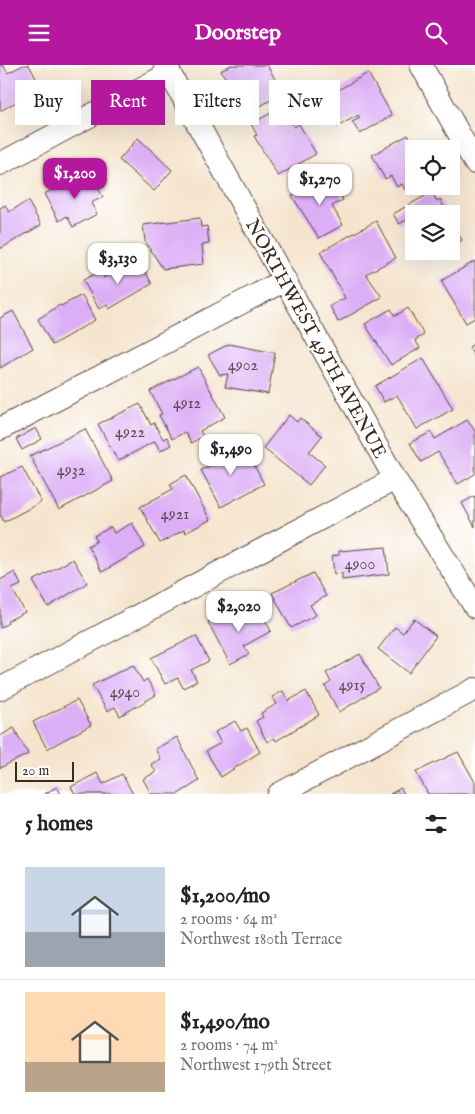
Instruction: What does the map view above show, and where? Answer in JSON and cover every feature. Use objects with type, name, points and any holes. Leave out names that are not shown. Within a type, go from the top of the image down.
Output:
[{"type":"street","points":[[421,65],[475,163]]},
{"type":"street","points":[[0,164],[168,69]]},
{"type":"street","name":"NORTHWEST 49TH AVENUE","points":[[168,69],[395,479],[475,607]]},
{"type":"street","points":[[0,429],[285,280]]},
{"type":"street","points":[[0,689],[395,479]]},
{"type":"street","points":[[279,794],[475,689]]},
{"type":"building","points":[[0,65],[3,65],[8,73],[23,65],[29,65],[37,80],[15,80],[15,103],[0,111]]},
{"type":"building","points":[[231,65],[267,65],[276,80],[269,80],[269,101],[259,107],[259,80],[227,80],[221,71]]},
{"type":"building","points":[[368,73],[392,115],[360,134],[352,122],[360,118],[358,115],[337,127],[336,125],[340,125],[340,89]]},
{"type":"building","points":[[269,114],[269,125],[293,125],[294,127],[300,125],[316,154],[278,176],[254,136],[257,135],[252,125],[259,125],[259,120]]},
{"type":"building","points":[[408,135],[411,140],[405,140],[405,190],[402,184],[397,187],[391,176],[385,179],[372,155]]},
{"type":"building","points":[[138,138],[172,170],[154,191],[119,160]]},
{"type":"building","points":[[89,172],[103,197],[91,203],[97,214],[73,227],[67,216],[59,221],[44,194]]},
{"type":"building","points":[[329,175],[343,200],[332,206],[343,225],[319,238],[292,196]]},
{"type":"building","points":[[427,195],[434,195],[437,201],[440,199],[443,205],[409,205]]},
{"type":"building","points":[[28,201],[41,225],[0,249],[0,208],[5,205],[9,212]]},
{"type":"building","points":[[405,207],[405,221],[399,224],[393,214]]},
{"type":"building","points":[[200,218],[201,227],[207,226],[209,244],[202,245],[204,264],[163,269],[145,241],[143,225]]},
{"type":"building","points":[[376,221],[396,258],[366,274],[382,297],[338,322],[330,306],[345,298],[320,252]]},
{"type":"building","points":[[139,260],[152,284],[109,309],[107,305],[99,309],[83,280],[101,271],[104,278],[114,271]]},
{"type":"building","points":[[475,261],[475,318],[466,323],[441,281]]},
{"type":"building","points":[[82,295],[95,320],[52,345],[38,319],[60,305]]},
{"type":"building","points":[[408,308],[424,335],[415,340],[420,348],[391,365],[365,324],[391,309],[395,316]]},
{"type":"building","points":[[13,311],[33,348],[0,368],[0,318]]},
{"type":"building","points":[[475,343],[475,358],[469,347]]},
{"type":"building","points":[[229,344],[275,353],[268,394],[225,387],[228,374],[220,375],[208,355]]},
{"type":"building","points":[[423,358],[453,409],[417,429],[397,395],[384,402],[375,386]]},
{"type":"building","points":[[198,367],[225,417],[200,431],[203,436],[191,443],[185,432],[172,439],[159,415],[162,414],[150,391]]},
{"type":"building","points":[[140,404],[151,425],[154,423],[163,439],[167,437],[171,445],[160,451],[155,441],[118,461],[98,424]]},
{"type":"building","points":[[289,415],[297,422],[300,418],[322,436],[309,452],[325,465],[309,485],[263,448]]},
{"type":"building","points":[[467,420],[475,431],[475,474],[458,484],[438,452],[421,462],[410,443],[431,432],[435,439]]},
{"type":"building","points":[[36,428],[42,439],[22,450],[16,439]]},
{"type":"building","points":[[85,429],[113,481],[59,510],[30,456]]},
{"type":"building","points":[[227,444],[238,465],[250,458],[264,484],[221,507],[201,470],[215,463],[210,453]]},
{"type":"building","points":[[22,467],[41,502],[4,522],[0,514],[0,477]]},
{"type":"building","points":[[186,475],[210,520],[185,533],[184,530],[160,543],[140,507],[173,489],[170,484]]},
{"type":"building","points":[[475,496],[475,527],[462,503]]},
{"type":"building","points":[[132,523],[145,547],[102,572],[88,546],[97,541],[94,536],[111,527],[114,533]]},
{"type":"building","points":[[386,547],[389,574],[342,580],[342,573],[334,574],[332,556],[339,555],[339,551]]},
{"type":"building","points":[[73,559],[87,583],[48,607],[33,581]]},
{"type":"building","points":[[15,572],[21,585],[12,589],[25,612],[7,621],[8,623],[0,628],[0,580]]},
{"type":"building","points":[[313,573],[326,596],[310,605],[316,615],[291,628],[272,593]]},
{"type":"building","points":[[258,607],[271,631],[244,646],[249,654],[230,664],[208,622],[224,613],[229,622]]},
{"type":"building","points":[[414,619],[436,636],[409,673],[378,649],[395,627],[403,633]]},
{"type":"building","points":[[196,636],[209,661],[191,670],[197,681],[183,688],[178,678],[165,684],[151,658]]},
{"type":"building","points":[[360,654],[379,688],[339,712],[325,686],[331,682],[326,673]]},
{"type":"building","points":[[133,665],[143,682],[147,679],[156,695],[120,716],[115,707],[107,711],[92,685]]},
{"type":"building","points":[[283,691],[288,701],[306,691],[319,715],[276,741],[274,738],[267,742],[256,721],[263,717],[261,713],[277,704],[272,697]]},
{"type":"building","points":[[77,700],[91,725],[47,749],[33,722]]},
{"type":"building","points":[[235,721],[241,731],[247,728],[260,752],[221,777],[206,751],[221,743],[215,732]]},
{"type":"building","points":[[14,728],[28,754],[0,768],[0,736]]},
{"type":"building","points":[[177,737],[199,781],[178,794],[151,794],[143,779],[156,772],[151,764],[161,759],[155,749]]},
{"type":"building","points":[[458,752],[475,782],[475,794],[428,794],[416,772]]},
{"type":"building","points":[[97,773],[103,784],[122,774],[133,794],[75,794],[71,787]]},
{"type":"building","points":[[57,787],[61,794],[44,794]]},
{"type":"building","points":[[401,788],[404,794],[390,794]]}]
